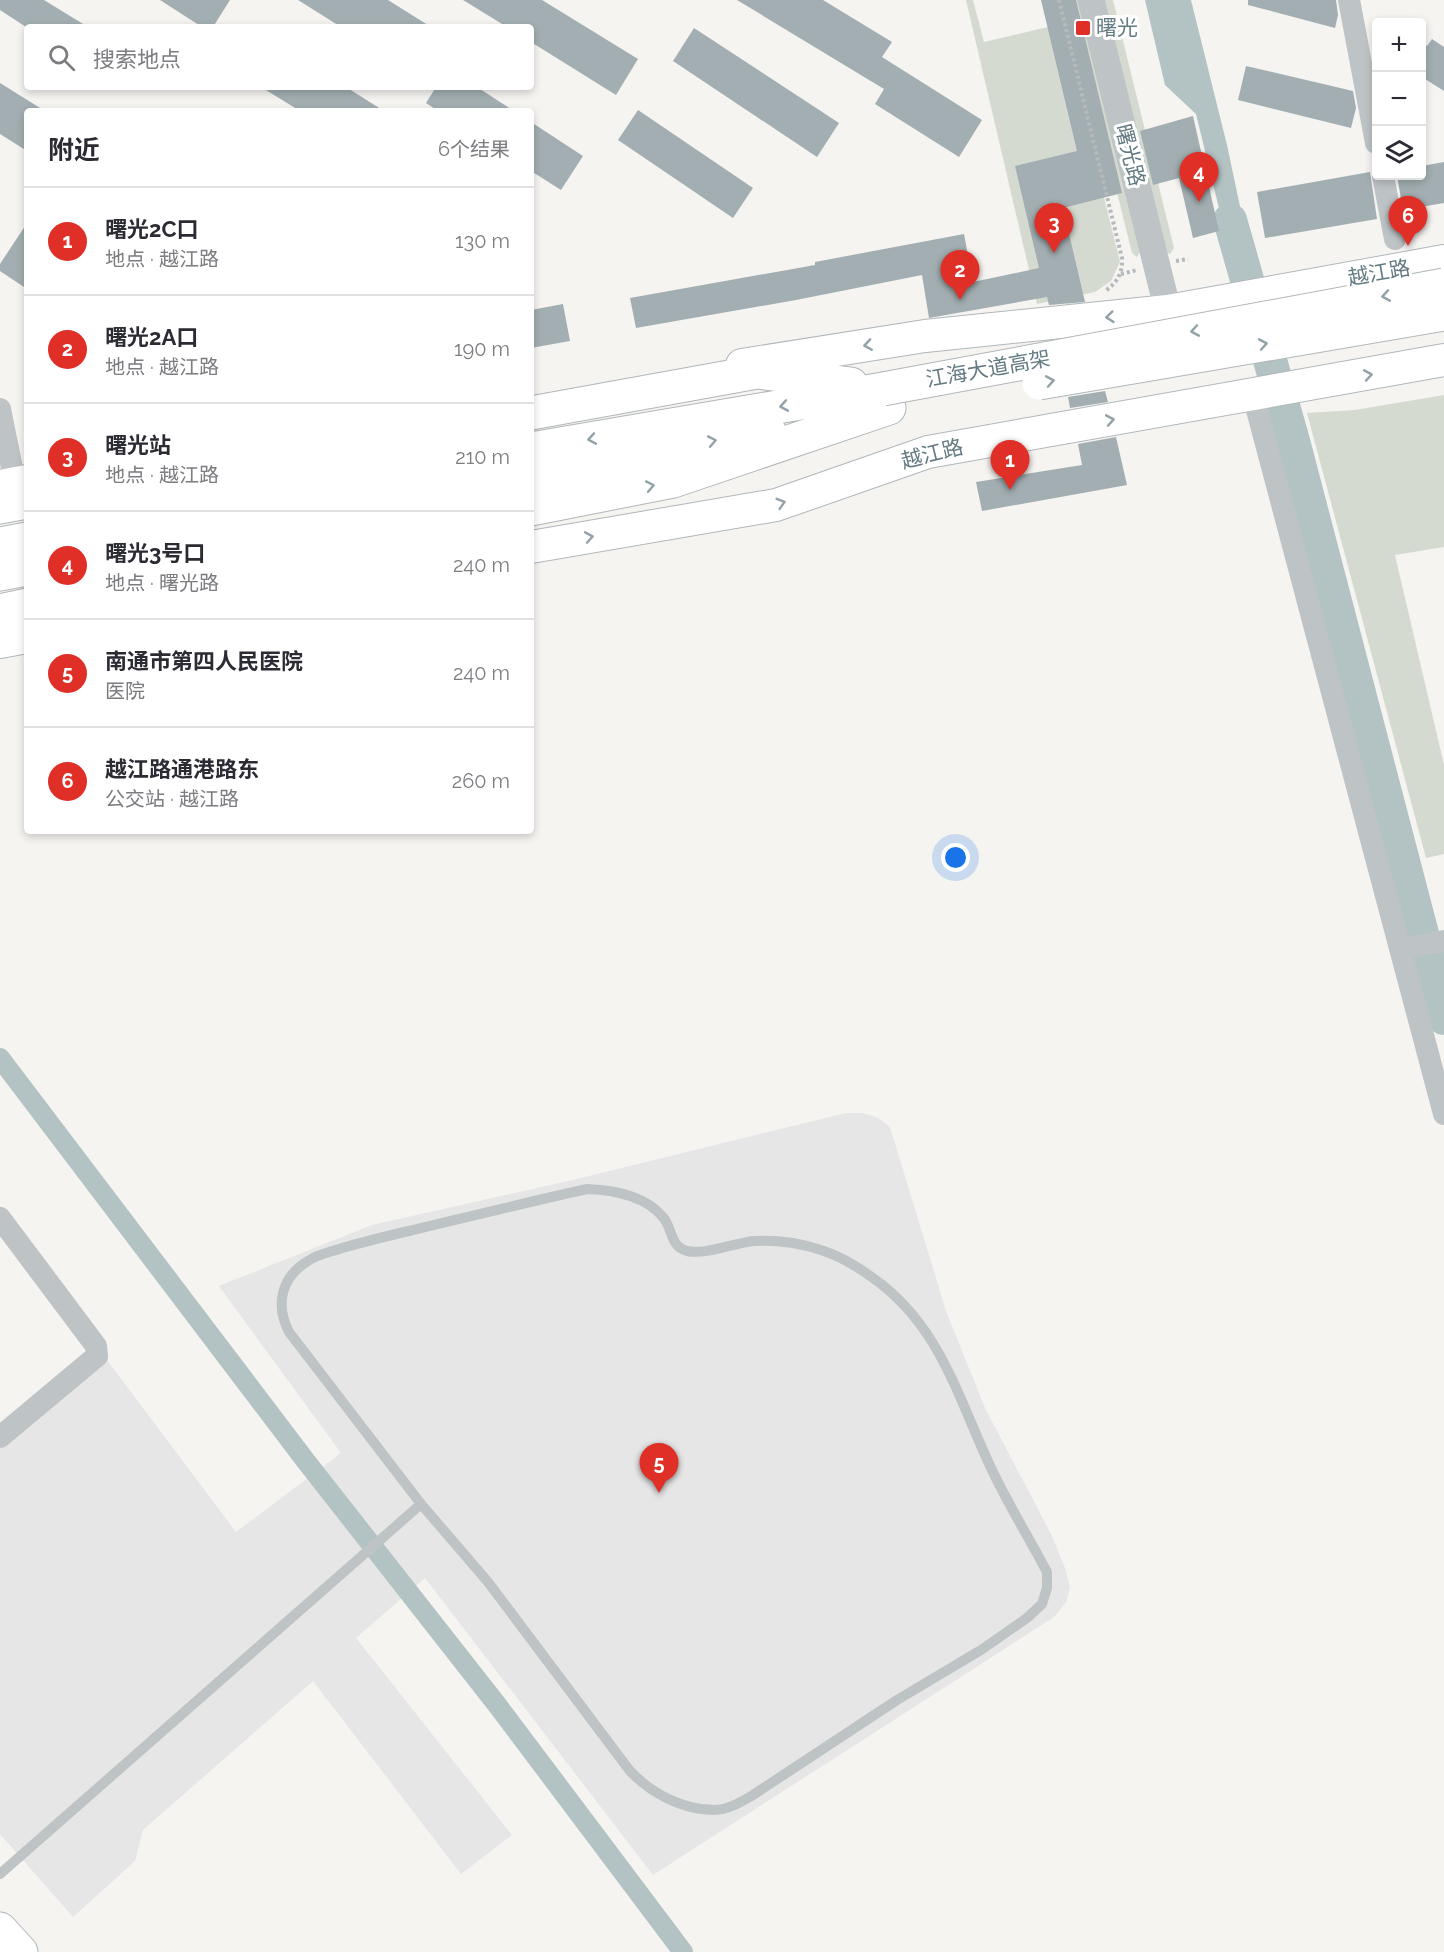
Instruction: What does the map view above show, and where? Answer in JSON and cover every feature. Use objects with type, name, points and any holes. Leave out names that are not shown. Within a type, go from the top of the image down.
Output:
[{"type":"main road","name":"越江路","points":[[534,399],[925,336],[1168,311],[1444,261]]},
{"type":"main road","name":"江海大道高架","points":[[534,475],[886,398],[1444,285]]},
{"type":"main road","name":"江海大道高架","points":[[534,449],[1444,314]]},
{"type":"main road","name":"越江路","points":[[534,546],[776,505],[928,452],[1444,360]]},
{"type":"main road","points":[[534,412],[757,372],[886,398]]},
{"type":"main road","points":[[534,507],[673,481],[886,398]]},
{"type":"main road","points":[[0,544],[24,540]]},
{"type":"main road","points":[[0,574],[24,570]]},
{"type":"main road","points":[[0,611],[24,607]]},
{"type":"main road","points":[[0,642],[24,638]]},
{"type":"main road","points":[[0,1929],[21,1952]]},
{"type":"street","name":"曙光路","points":[[1091,0],[1168,311]]},
{"type":"street","points":[[1349,0],[1374,126]]},
{"type":"street","points":[[1384,180],[1395,239]]},
{"type":"street","points":[[1252,395],[1444,1114]]},
{"type":"street","points":[[0,409],[14,492]]},
{"type":"street","points":[[1401,949],[1444,941]]},
{"type":"street","points":[[0,1218],[96,1346],[97,1356],[0,1437]]},
{"type":"lane","points":[[587,1189],[605,1190],[636,1198],[652,1206],[665,1218],[674,1243],[685,1250],[697,1252],[754,1241],[785,1241],[823,1250],[858,1267],[887,1287],[912,1311],[944,1359],[992,1470],[1047,1572],[1047,1588],[1042,1604],[1027,1618],[981,1650],[897,1700],[753,1795],[735,1805],[715,1810],[697,1808],[661,1795],[644,1785],[630,1771],[488,1582],[421,1504],[289,1332],[282,1319],[280,1302],[285,1286],[307,1261],[322,1254],[516,1205],[587,1189]]},
{"type":"lane","points":[[0,1874],[421,1504]]},
{"type":"path","points":[[1059,0],[1122,258],[1118,279],[1113,286],[1100,294]]},
{"type":"shaded area","points":[[966,0],[973,0],[984,42],[1061,24],[1120,262],[1111,281],[1095,292],[1037,304]]},
{"type":"shaded area","points":[[1069,0],[1079,0],[1141,251],[1137,257],[1132,253]]},
{"type":"shaded area","points":[[1103,0],[1113,0],[1174,248],[1170,254],[1167,253]]},
{"type":"shaded area","points":[[1145,0],[1191,0],[1227,145],[1252,263],[1233,266],[1196,114],[1165,85]]},
{"type":"shaded area","points":[[1444,395],[1444,547],[1395,555],[1444,765],[1444,854],[1426,858],[1307,413],[1355,410]]},
{"type":"shaded area","points":[[846,1113],[863,1113],[878,1118],[890,1127],[946,1311],[985,1408],[1051,1534],[1065,1568],[1070,1587],[1066,1602],[1054,1617],[653,1875],[425,1578],[356,1638],[512,1835],[461,1874],[313,1681],[143,1830],[135,1861],[73,1917],[0,1834],[0,1446],[104,1356],[236,1532],[341,1453],[219,1286],[372,1225],[573,1180]]},
{"type":"building","points":[[0,0],[44,0],[83,24],[24,26],[0,10]]},
{"type":"building","points":[[160,0],[230,0],[215,24],[197,24]]},
{"type":"building","points":[[298,0],[388,0],[426,24],[336,24]]},
{"type":"building","points":[[463,0],[542,0],[638,59],[616,95],[534,44],[534,24],[502,24]]},
{"type":"building","points":[[737,0],[823,0],[892,42],[882,57],[982,120],[959,157],[875,104],[884,89]]},
{"type":"building","points":[[1041,0],[1076,0],[1122,193],[1063,208],[1085,302],[1049,305],[1047,297],[929,318],[922,275],[636,328],[630,298],[815,265],[815,262],[964,234],[973,282],[1039,268],[1015,166],[1077,151]]},
{"type":"building","points":[[1248,0],[1336,0],[1338,15],[1335,28],[1248,5]]},
{"type":"building","points":[[694,28],[839,123],[817,157],[673,61]]},
{"type":"building","points":[[1432,39],[1444,47],[1444,91],[1426,80],[1427,46]]},
{"type":"building","points":[[1246,66],[1353,91],[1356,108],[1351,128],[1238,100]]},
{"type":"building","points":[[0,83],[40,108],[24,108],[24,149],[0,134]]},
{"type":"building","points":[[266,90],[351,90],[379,108],[295,108]]},
{"type":"building","points":[[434,90],[482,90],[509,108],[434,108],[426,103]]},
{"type":"building","points":[[638,110],[753,188],[733,218],[618,140]]},
{"type":"building","points":[[1193,116],[1219,231],[1193,238],[1179,178],[1153,185],[1140,131]]},
{"type":"building","points":[[534,124],[583,156],[561,190],[534,173]]},
{"type":"building","points":[[1444,162],[1444,203],[1403,210],[1398,180],[1426,180],[1426,165]]},
{"type":"building","points":[[1370,172],[1377,219],[1265,238],[1257,192]]},
{"type":"building","points":[[24,228],[24,287],[0,271],[0,264]]},
{"type":"building","points":[[563,304],[570,341],[534,347],[534,309]]},
{"type":"building","points":[[1105,391],[1108,402],[1070,408],[1068,397]]},
{"type":"building","points":[[1116,437],[1127,485],[982,511],[976,482],[1082,465],[1078,444]]},
{"type":"waterway","points":[[1230,220],[1293,441],[1444,1018]]},
{"type":"waterway","points":[[0,1058],[305,1460],[498,1706],[683,1952]]},
{"type":"place","name":"曙光","points":[[1083,28]]},
{"type":"place","name":"曙光3号口","points":[[1199,202]]},
{"type":"place","name":"越江路通港路东","points":[[1408,246]]},
{"type":"place","name":"曙光站","points":[[1054,253]]},
{"type":"place","name":"曙光2A口","points":[[960,300]]},
{"type":"place","name":"曙光2C口","points":[[1010,490]]},
{"type":"place","name":"南通市第四人民医院","points":[[659,1493]]}]
